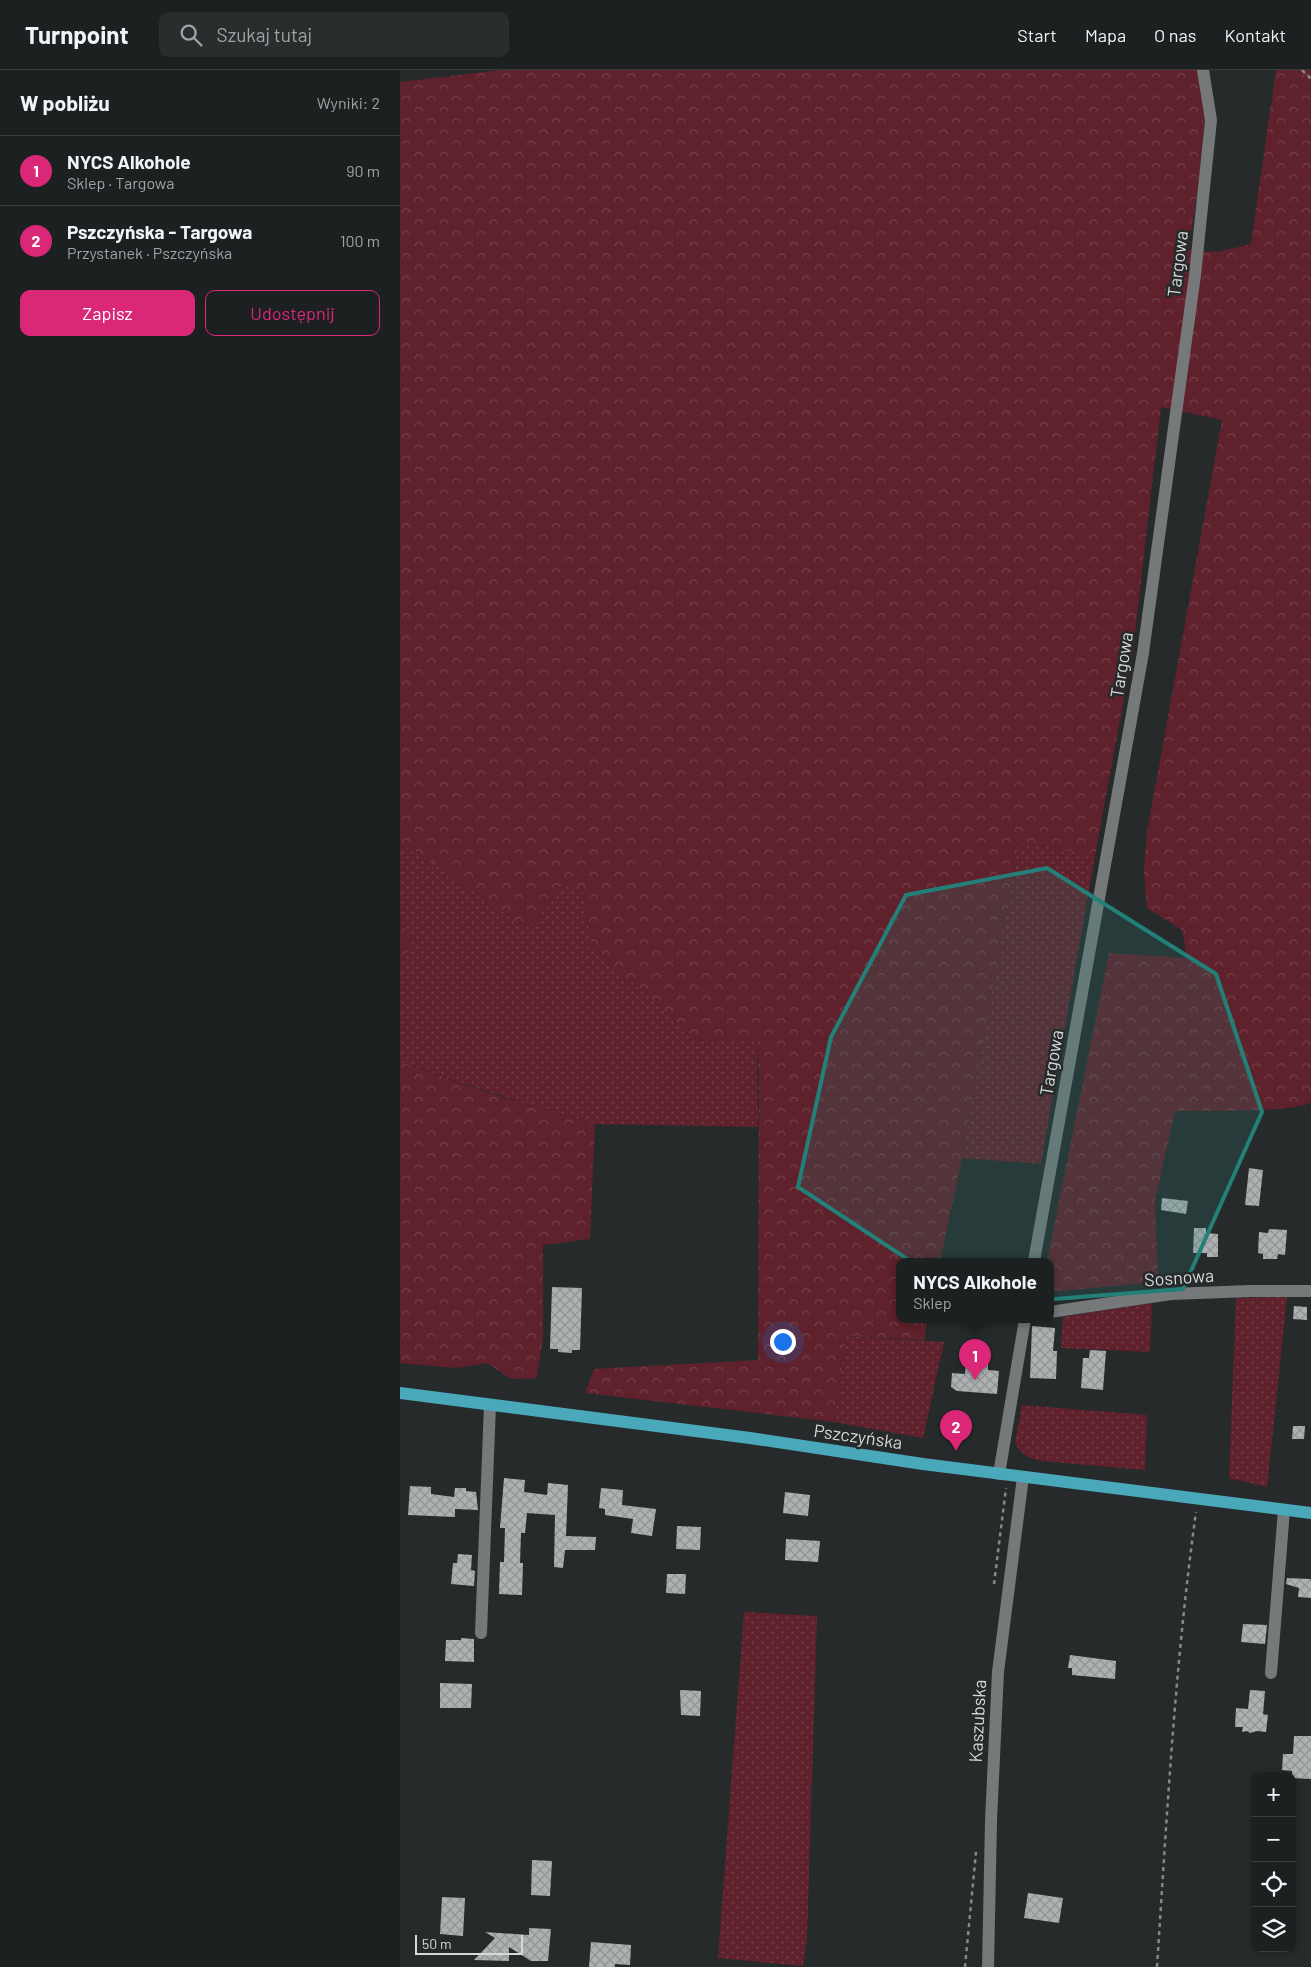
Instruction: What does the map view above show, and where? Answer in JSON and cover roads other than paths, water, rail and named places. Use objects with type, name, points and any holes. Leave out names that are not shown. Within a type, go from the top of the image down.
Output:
[{"type":"main road","name":"Pszczyńska","points":[[400,1393],[750,1438],[848,1454],[999,1474],[1311,1513]]},
{"type":"street","name":"Targowa","points":[[1035,1258],[1143,653],[1195,275],[1210,120],[1203,70]]},
{"type":"street","name":"Sosnowa","points":[[1054,1311],[1170,1294],[1311,1291]]},
{"type":"street","points":[[999,1474],[1024,1323]]},
{"type":"street","points":[[481,1633],[490,1406]]},
{"type":"street","name":"Kaszubska","points":[[988,1967],[991,1820],[998,1672],[1023,1477]]},
{"type":"street","points":[[1271,1673],[1284,1510]]},
{"type":"place","name":"NYCS Alkohole","points":[[975,1380]]},
{"type":"place","name":"Pszczyńska - Targowa","points":[[956,1451]]}]
